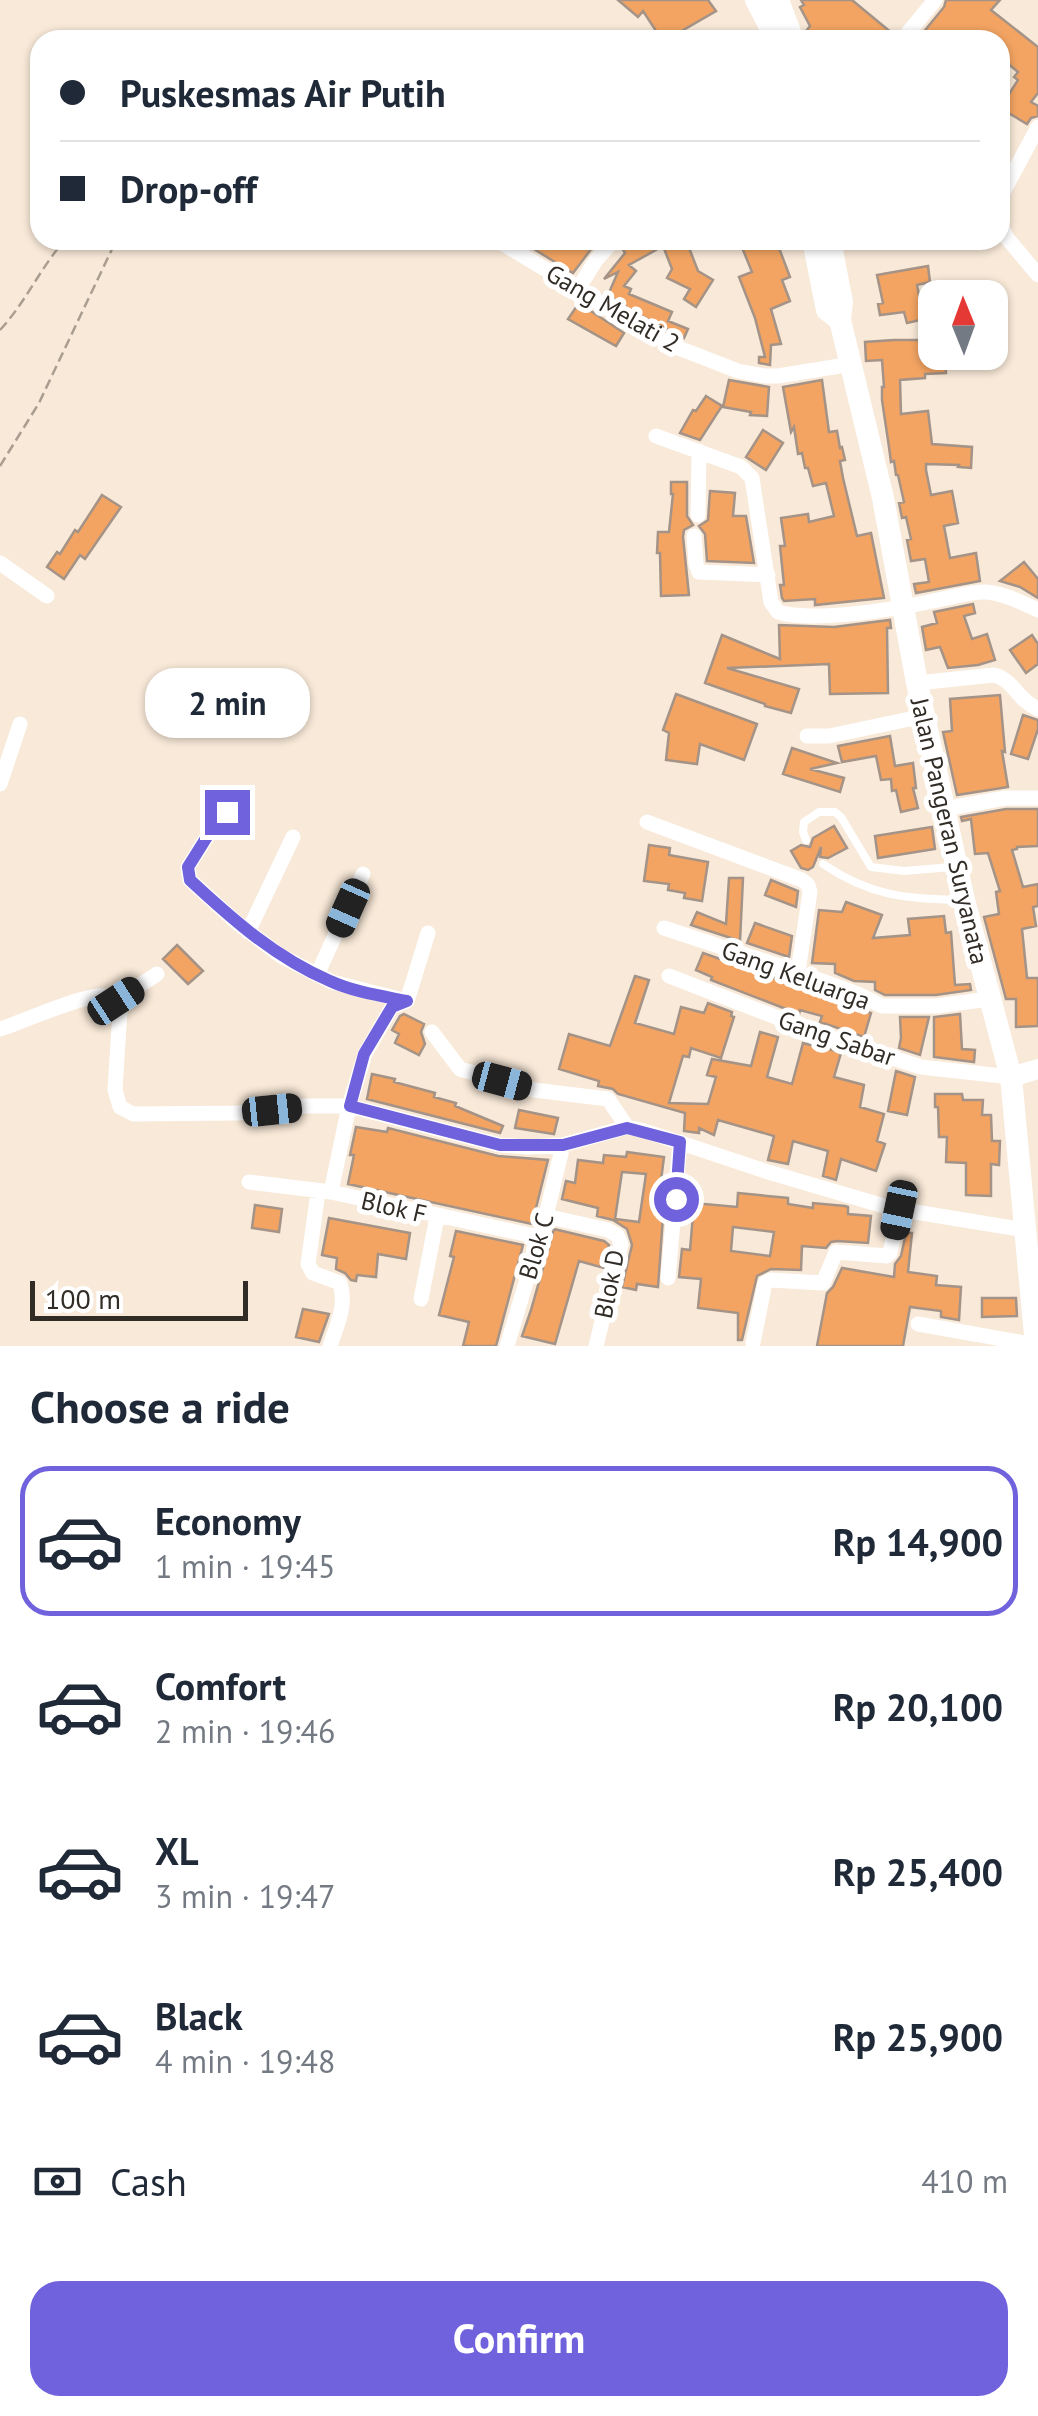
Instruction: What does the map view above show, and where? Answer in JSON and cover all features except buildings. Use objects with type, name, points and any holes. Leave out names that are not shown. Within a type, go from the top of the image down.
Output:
[{"type":"main road","points":[[756,0],[770,30]]},
{"type":"main road","points":[[778,0],[789,30]]},
{"type":"main road","name":"Jalan Pangeran Suryanata","points":[[815,250],[827,310],[840,320]]},
{"type":"main road","name":"Jalan Pangeran Suryanata","points":[[832,250],[842,302],[840,320],[883,498],[916,683],[956,867],[1011,1077],[1030,1238],[1036,1345]]},
{"type":"main road","points":[[1011,1077],[1038,1069]]},
{"type":"street","points":[[910,30],[934,0]]},
{"type":"street","points":[[1010,179],[1038,127]]},
{"type":"street","points":[[1010,241],[1035,264]]},
{"type":"street","name":"Gang Melati 2","points":[[513,250],[676,348],[738,371],[778,376],[852,364]]},
{"type":"street","points":[[578,289],[605,250]]},
{"type":"street","points":[[656,436],[741,467],[752,478],[773,608],[785,614],[857,613],[978,592],[1008,597],[1038,610]]},
{"type":"street","points":[[698,451],[698,516]]},
{"type":"street","points":[[694,536],[700,572],[768,575]]},
{"type":"street","points":[[0,564],[46,596]]},
{"type":"street","points":[[916,683],[994,675],[1002,677],[1023,702],[1038,709]]},
{"type":"street","points":[[807,736],[828,736],[924,716]]},
{"type":"street","points":[[0,784],[20,724]]},
{"type":"street","points":[[944,809],[1005,798],[1038,798]]},
{"type":"street","points":[[227,812],[220,816],[188,867],[190,880],[281,956],[332,982],[407,1001]]},
{"type":"street","points":[[647,822],[808,885],[798,972]]},
{"type":"street","points":[[248,932],[293,837]]},
{"type":"street","points":[[317,974],[362,874]]},
{"type":"street","name":"Gang Keluarga","points":[[664,928],[798,972],[882,1006],[937,1006],[989,999]]},
{"type":"street","points":[[407,1001],[428,933]]},
{"type":"street","points":[[116,1001],[157,974]]},
{"type":"street","name":"Gang Sabar","points":[[668,976],[836,1040],[921,1066],[1011,1077]]},
{"type":"street","points":[[0,1029],[92,996],[108,995],[120,1010],[116,1090],[120,1107],[133,1114],[350,1106],[500,1145],[563,1145],[627,1128],[899,1210],[1030,1238]]},
{"type":"street","points":[[330,1346],[342,1313],[340,1283],[313,1273],[308,1264],[324,1192],[364,1054],[392,1007],[407,1001]]},
{"type":"street","points":[[432,1032],[460,1069],[534,1090],[608,1100],[627,1128]]},
{"type":"street","points":[[668,1278],[680,1142]]},
{"type":"street","name":"Blok C","points":[[507,1346],[563,1145]]},
{"type":"street","name":"Blok F","points":[[249,1182],[324,1192],[539,1237]]},
{"type":"street","points":[[753,1343],[765,1283],[823,1283],[836,1252],[887,1256],[899,1210]]},
{"type":"street","name":"Blok D","points":[[546,1216],[608,1230],[622,1244],[596,1346]]},
{"type":"street","points":[[421,1299],[436,1217]]},
{"type":"street","points":[[918,1324],[1036,1345]]},
{"type":"lane","points":[[806,840],[802,832],[804,822],[819,812],[835,812],[872,867],[904,871],[956,867]]},
{"type":"lane","points":[[824,864],[852,883],[877,893],[912,899],[964,900]]},
{"type":"path","points":[[0,330],[18,310],[57,250]]},
{"type":"path","points":[[0,466],[38,403],[112,250]]},
{"type":"route","points":[[227,812],[220,816],[188,867],[190,880],[281,956],[332,982],[407,1001],[392,1007],[364,1054],[350,1106],[500,1145],[563,1145],[627,1128],[645,1131],[680,1142],[676,1199]]}]
